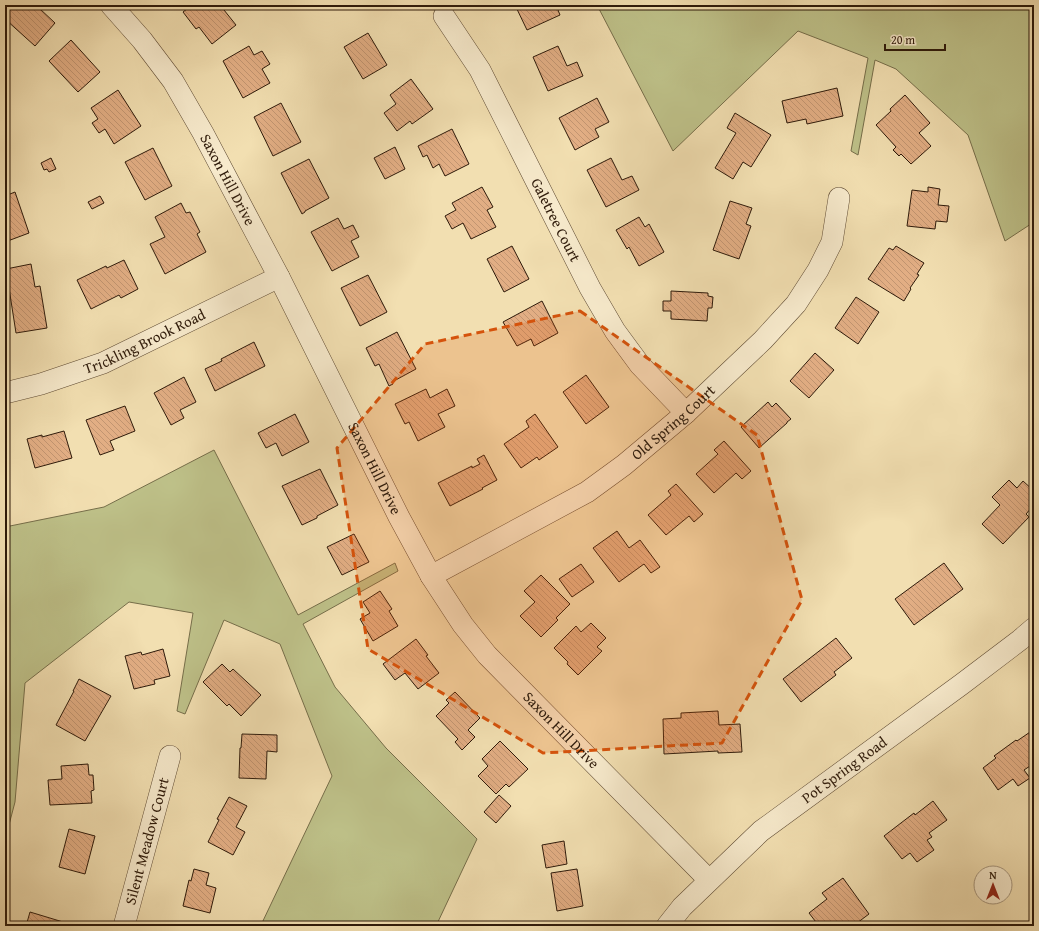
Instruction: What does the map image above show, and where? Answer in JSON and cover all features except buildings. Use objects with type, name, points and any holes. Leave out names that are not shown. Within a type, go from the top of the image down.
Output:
[{"type":"street","name":"Saxon Hill Drive","points":[[111,5],[142,40],[173,81],[203,133],[279,277],[399,517],[431,576],[463,625],[487,655],[709,880]]},
{"type":"street","name":"Galetree Court","points":[[444,16],[480,70],[590,288],[615,331],[640,365],[686,413]]},
{"type":"street","name":"Old Spring Court","points":[[431,576],[587,492],[624,465],[686,413],[763,340],[796,304],[818,270],[832,242],[839,198]]},
{"type":"street","name":"Trickling Brook Road","points":[[5,393],[41,384],[103,363],[279,277]]},
{"type":"street","name":"Pot Spring Road","points":[[667,926],[682,907],[761,831],[962,684],[1034,628]]},
{"type":"street","name":"Silent Meadow Court","points":[[124,926],[170,756]]},
{"type":"highlighted area","points":[[580,311],[757,435],[802,600],[722,743],[543,753],[368,649],[337,448],[425,344]]},
{"type":"green space","points":[[597,5],[1034,5],[1034,222],[1005,241],[968,135],[896,69],[875,60],[858,155],[851,151],[868,58],[798,31],[673,151]]},
{"type":"green space","points":[[214,450],[298,615],[395,563],[398,571],[303,624],[335,687],[386,748],[477,839],[436,926],[261,925],[332,776],[280,644],[224,620],[185,714],[177,711],[193,613],[129,602],[25,683],[15,802],[5,840],[5,527],[104,507]]}]
